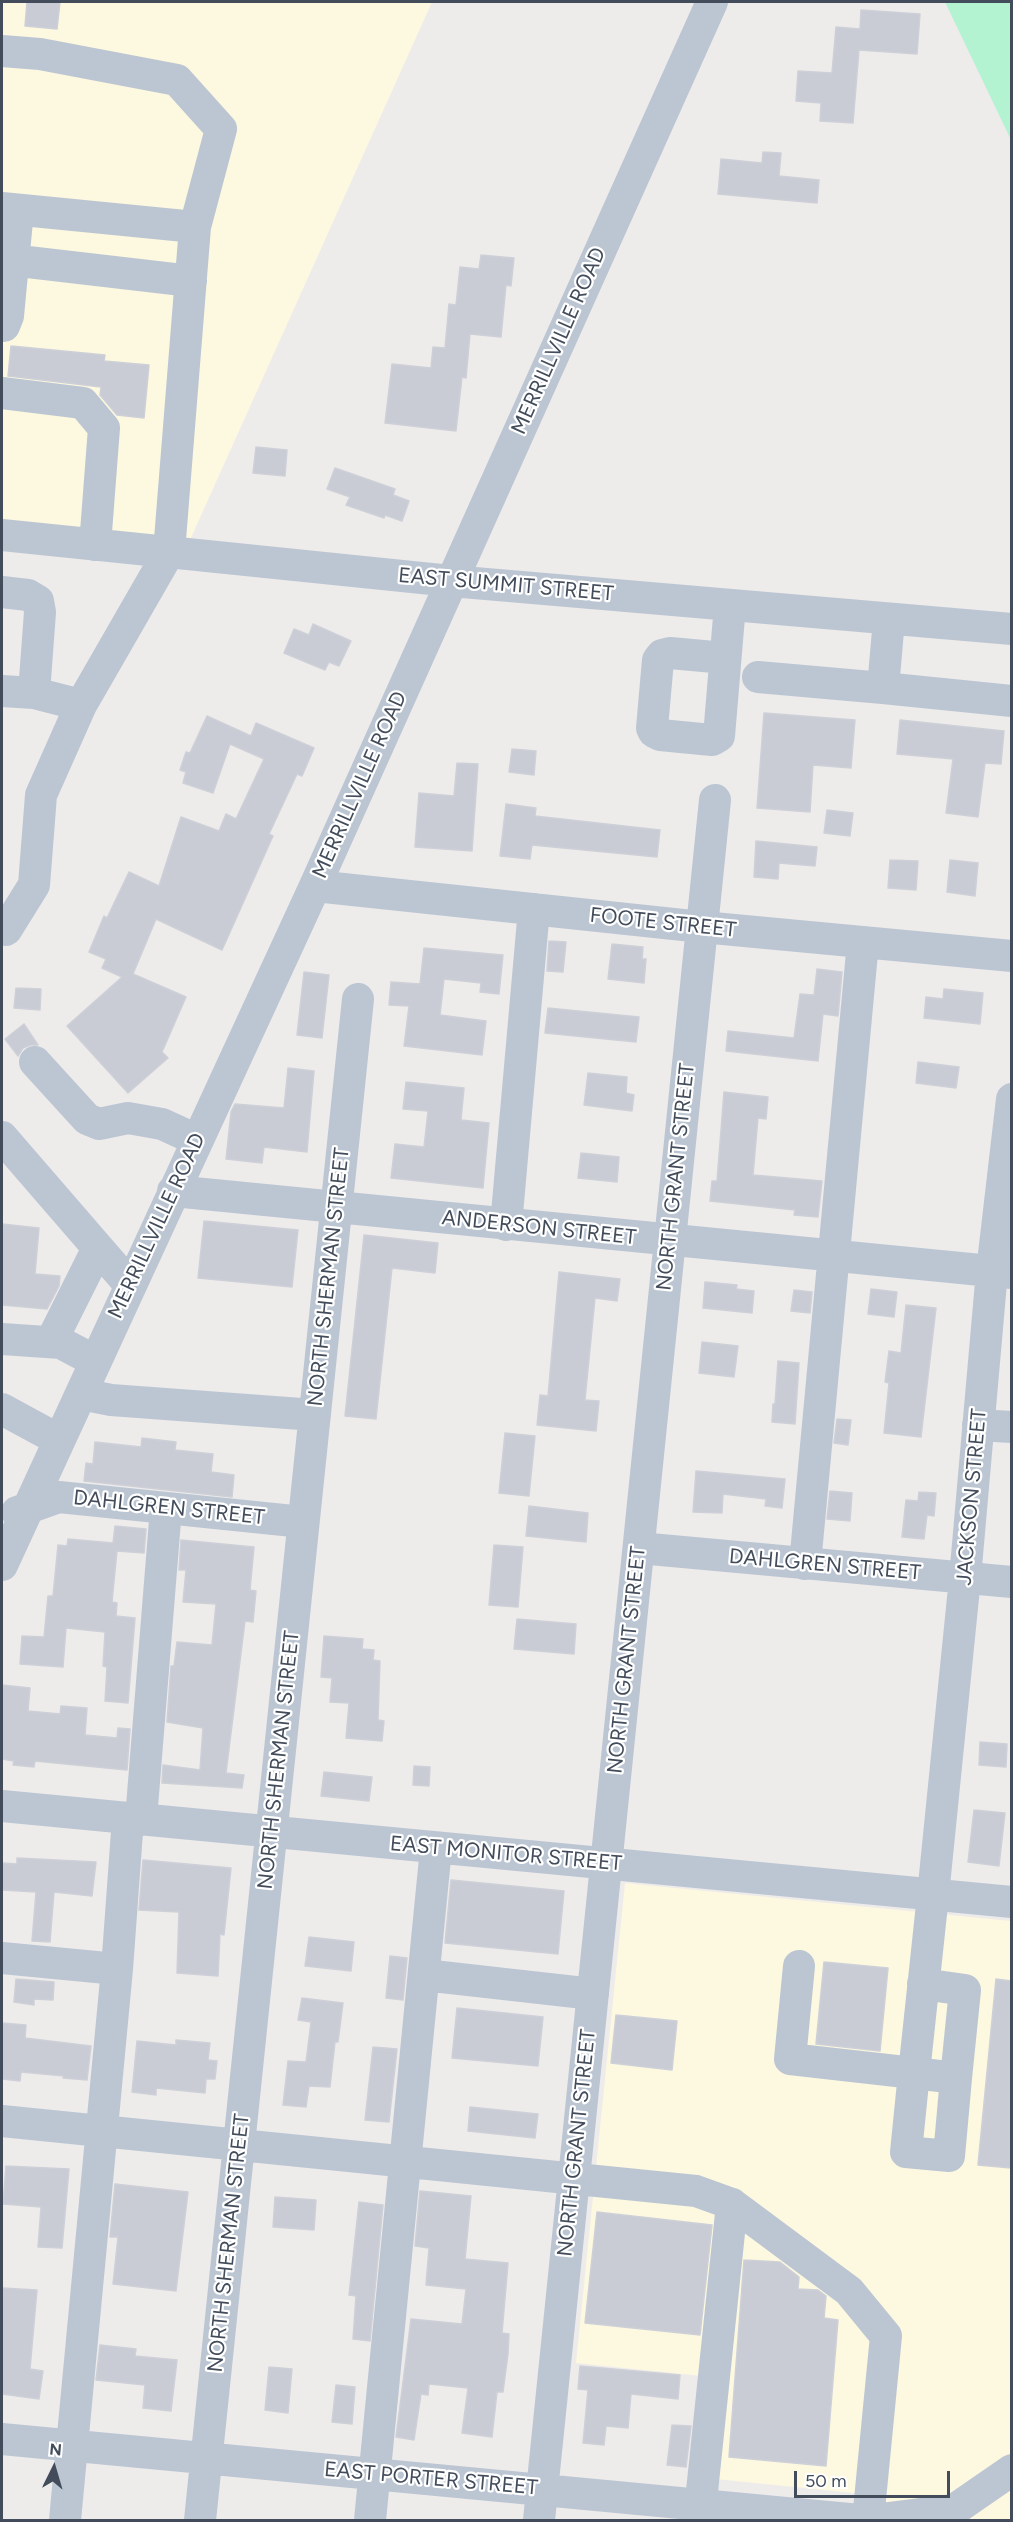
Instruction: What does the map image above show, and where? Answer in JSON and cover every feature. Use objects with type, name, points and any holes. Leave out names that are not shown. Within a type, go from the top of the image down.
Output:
[{"type":"street","name":"MERRILLVILLE ROAD","points":[[2,1565],[14,1512],[59,1440],[81,1394],[315,886],[712,2]]},
{"type":"street","points":[[2,51],[40,54],[177,80],[221,129],[195,227],[169,552],[81,705],[41,795],[34,885],[6,930],[2,929]]},
{"type":"street","points":[[2,326],[8,316],[7,259],[10,209],[195,227]]},
{"type":"street","points":[[7,259],[190,281]]},
{"type":"street","points":[[2,393],[83,403],[104,428],[95,544]]},
{"type":"street","name":"EAST SUMMIT STREET","points":[[2,535],[451,580],[1011,629]]},
{"type":"street","points":[[2,592],[28,595],[38,601],[40,612],[34,693]]},
{"type":"street","points":[[725,658],[662,655],[658,660],[652,728],[654,732],[660,735],[712,740],[719,736],[730,605]]},
{"type":"street","points":[[883,688],[889,619]]},
{"type":"street","points":[[758,677],[1011,701]]},
{"type":"street","points":[[2,691],[34,693],[81,705]]},
{"type":"street","name":"NORTH GRANT STREET","points":[[539,2520],[715,800]]},
{"type":"street","name":"FOOTE STREET","points":[[315,886],[702,927],[1011,956]]},
{"type":"street","points":[[506,1225],[534,909]]},
{"type":"street","points":[[805,1564],[863,942]]},
{"type":"street","name":"NORTH SHERMAN STREET","points":[[200,2520],[358,999]]},
{"type":"street","points":[[35,1062],[87,1119],[99,1124],[128,1118],[162,1124],[197,1140]]},
{"type":"street","name":"JACKSON STREET","points":[[956,2078],[949,2156],[906,2152],[965,1578],[978,1425],[1001,1272],[1011,1109]]},
{"type":"street","points":[[2,1137],[130,1285]]},
{"type":"street","name":"ANDERSON STREET","points":[[173,1191],[1001,1272]]},
{"type":"street","points":[[51,1342],[98,1248]]},
{"type":"street","points":[[2,1339],[61,1343],[95,1361]]},
{"type":"street","points":[[81,1394],[111,1400],[315,1415]]},
{"type":"street","points":[[2,1409],[59,1440]]},
{"type":"street","points":[[978,1425],[1011,1427]]},
{"type":"street","name":"DAHLGREN STREET","points":[[14,1512],[59,1497],[303,1522]]},
{"type":"street","points":[[65,2520],[117,1969],[166,1508]]},
{"type":"street","name":"DAHLGREN STREET","points":[[639,1548],[1011,1582]]},
{"type":"street","name":"EAST MONITOR STREET","points":[[2,1806],[1011,1902]]},
{"type":"street","points":[[370,2520],[436,1848]]},
{"type":"street","points":[[2,1958],[117,1969]]},
{"type":"street","points":[[799,1966],[790,2059],[956,2078],[965,1990],[923,1984]]},
{"type":"street","points":[[424,1976],[592,1994]]},
{"type":"street","points":[[2,2121],[696,2191],[732,2204],[849,2290],[886,2336],[868,2520]]},
{"type":"street","points":[[700,2512],[732,2204]]},
{"type":"street","name":"EAST PORTER STREET","points":[[2,2439],[542,2489],[700,2512],[860,2520]]},
{"type":"street","points":[[874,2520],[954,2510],[1011,2470]]},
{"type":"shaded area","points":[[2,2],[432,2],[190,540],[2,522]]},
{"type":"shaded area","points":[[625,1883],[1011,1921],[1011,2520],[884,2520],[884,2496],[715,2479],[730,2379],[576,2363]]},
{"type":"green space","points":[[945,2],[1011,2],[1011,140]]},
{"type":"building","points":[[27,2],[60,2],[57,29],[25,26]]},
{"type":"building","points":[[861,10],[920,14],[917,54],[859,50],[853,123],[820,121],[821,103],[796,101],[798,71],[832,73],[836,27],[860,29]]},
{"type":"building","points":[[763,152],[781,153],[779,176],[819,180],[817,203],[718,194],[721,159],[762,163]]},
{"type":"building","points":[[481,255],[514,258],[511,286],[506,285],[501,337],[470,334],[466,378],[462,377],[456,431],[385,423],[392,364],[431,368],[433,347],[445,348],[449,304],[456,305],[460,267],[479,269]]},
{"type":"building","points":[[11,346],[105,355],[104,361],[149,365],[144,418],[117,415],[100,395],[101,387],[8,376]]},
{"type":"building","points":[[256,447],[287,450],[285,476],[253,473]]},
{"type":"building","points":[[335,468],[395,489],[393,495],[409,501],[402,521],[385,515],[384,518],[346,505],[350,497],[327,489]]},
{"type":"building","points":[[313,624],[351,641],[339,666],[329,662],[325,670],[284,653],[294,629],[309,635]]},
{"type":"building","points":[[764,713],[855,720],[851,768],[813,765],[810,812],[757,808]]},
{"type":"building","points":[[207,716],[251,736],[256,723],[314,748],[302,776],[297,774],[269,834],[273,836],[222,950],[156,919],[133,974],[186,997],[162,1052],[168,1058],[128,1093],[67,1026],[122,977],[102,968],[106,959],[89,952],[104,916],[107,918],[129,872],[159,886],[181,817],[219,831],[226,814],[236,819],[264,759],[230,744],[213,793],[183,783],[186,772],[180,770],[186,752],[190,753]]},
{"type":"building","points":[[900,720],[1004,731],[1001,764],[985,763],[978,817],[946,813],[953,759],[897,754]]},
{"type":"building","points":[[512,749],[536,751],[534,775],[509,772]]},
{"type":"building","points":[[457,763],[478,764],[472,851],[415,847],[419,793],[454,796]]},
{"type":"building","points":[[506,804],[536,808],[535,816],[660,830],[657,857],[532,845],[530,859],[500,856]]},
{"type":"building","points":[[827,810],[853,813],[850,836],[824,833]]},
{"type":"building","points":[[756,841],[817,847],[815,866],[779,863],[778,879],[754,877]]},
{"type":"building","points":[[890,860],[918,861],[916,890],[888,888]]},
{"type":"building","points":[[950,860],[978,863],[975,896],[947,892]]},
{"type":"building","points":[[549,941],[566,942],[563,972],[547,971]]},
{"type":"building","points":[[612,944],[643,947],[642,959],[646,959],[644,983],[608,979]]},
{"type":"building","points":[[424,948],[503,955],[499,994],[480,992],[481,983],[444,979],[440,1015],[486,1021],[482,1055],[404,1046],[409,1006],[389,1005],[391,982],[420,984]]},
{"type":"building","points":[[817,969],[842,972],[838,1016],[823,1014],[818,1061],[726,1051],[728,1031],[794,1038],[800,994],[814,995]]},
{"type":"building","points":[[304,972],[329,975],[322,1038],[297,1035]]},
{"type":"building","points":[[16,988],[41,989],[40,1010],[14,1008]]},
{"type":"building","points":[[944,989],[983,993],[980,1024],[924,1018],[926,997],[943,999]]},
{"type":"building","points":[[548,1008],[639,1017],[636,1042],[545,1033]]},
{"type":"building","points":[[24,1024],[38,1045],[23,1048],[18,1056],[5,1039]]},
{"type":"building","points":[[918,1062],[959,1067],[956,1088],[916,1083]]},
{"type":"building","points":[[288,1068],[314,1071],[307,1152],[264,1147],[262,1163],[226,1159],[231,1112],[235,1104],[284,1108]]},
{"type":"building","points":[[588,1073],[627,1077],[626,1093],[634,1095],[632,1111],[584,1105]]},
{"type":"building","points":[[406,1082],[464,1088],[461,1120],[489,1123],[483,1188],[391,1178],[395,1144],[424,1147],[428,1111],[403,1109]]},
{"type":"building","points":[[724,1092],[768,1097],[766,1119],[758,1118],[753,1175],[822,1181],[818,1217],[794,1215],[795,1210],[710,1201],[712,1181],[717,1181]]},
{"type":"building","points":[[581,1153],[619,1157],[617,1182],[578,1178]]},
{"type":"building","points":[[204,1221],[298,1230],[292,1287],[198,1278]]},
{"type":"building","points":[[2,1224],[39,1228],[35,1274],[60,1276],[59,1286],[47,1309],[2,1305]]},
{"type":"building","points":[[364,1235],[438,1243],[435,1273],[392,1268],[376,1419],[345,1416]]},
{"type":"building","points":[[559,1272],[620,1279],[617,1301],[595,1298],[585,1400],[599,1401],[596,1431],[537,1425],[540,1395],[548,1396]]},
{"type":"building","points":[[705,1282],[737,1285],[736,1289],[754,1291],[752,1313],[703,1308]]},
{"type":"building","points":[[871,1289],[897,1292],[894,1317],[868,1314]]},
{"type":"building","points":[[794,1290],[812,1292],[810,1313],[791,1311]]},
{"type":"building","points":[[906,1305],[936,1308],[921,1437],[884,1433],[889,1383],[885,1382],[889,1351],[901,1353]]},
{"type":"building","points":[[702,1342],[738,1346],[734,1377],[699,1373]]},
{"type":"building","points":[[778,1361],[799,1363],[795,1424],[772,1422]]},
{"type":"building","points":[[837,1419],[851,1420],[848,1445],[834,1443]]},
{"type":"building","points":[[505,1433],[535,1436],[529,1496],[499,1493]]},
{"type":"building","points":[[142,1438],[176,1442],[175,1450],[213,1454],[211,1472],[234,1475],[232,1497],[84,1481],[86,1463],[93,1464],[95,1442],[141,1447]]},
{"type":"building","points":[[696,1471],[785,1479],[782,1508],[765,1506],[766,1499],[723,1494],[722,1513],[693,1512]]},
{"type":"building","points":[[830,1491],[852,1493],[850,1521],[827,1519]]},
{"type":"building","points":[[919,1492],[936,1493],[934,1516],[927,1515],[924,1539],[902,1537],[906,1500],[918,1501]]},
{"type":"building","points":[[529,1506],[588,1513],[586,1542],[526,1536]]},
{"type":"building","points":[[115,1526],[146,1529],[144,1553],[117,1551],[112,1602],[117,1603],[116,1616],[135,1618],[128,1703],[105,1701],[107,1667],[103,1666],[105,1632],[66,1628],[63,1667],[20,1664],[22,1636],[44,1637],[48,1596],[53,1596],[58,1545],[67,1546],[68,1539],[113,1543]]},
{"type":"building","points":[[181,1540],[254,1547],[250,1590],[256,1591],[253,1622],[245,1621],[226,1773],[244,1775],[242,1788],[162,1783],[163,1765],[200,1770],[203,1728],[167,1722],[171,1666],[174,1666],[177,1642],[212,1645],[216,1604],[183,1602],[186,1570],[179,1570]]},
{"type":"building","points":[[494,1545],[523,1547],[518,1607],[489,1605]]},
{"type":"building","points":[[517,1619],[576,1624],[574,1654],[514,1649]]},
{"type":"building","points":[[324,1636],[363,1639],[362,1649],[374,1650],[373,1660],[380,1661],[378,1720],[384,1721],[382,1741],[346,1738],[349,1703],[330,1702],[332,1678],[321,1677]]},
{"type":"building","points":[[2,1685],[30,1688],[28,1711],[60,1714],[61,1706],[87,1708],[85,1735],[117,1738],[118,1728],[130,1729],[127,1770],[35,1761],[34,1767],[13,1765],[14,1761],[2,1759]]},
{"type":"building","points":[[980,1742],[1007,1744],[1006,1767],[979,1765]]},
{"type":"building","points":[[414,1766],[430,1767],[429,1786],[413,1785]]},
{"type":"building","points":[[324,1772],[372,1777],[369,1801],[321,1796]]},
{"type":"building","points":[[974,1810],[1005,1813],[999,1866],[968,1862]]},
{"type":"building","points":[[17,1858],[96,1862],[92,1896],[54,1892],[50,1942],[32,1941],[36,1892],[2,1890],[2,1863],[17,1864]]},
{"type":"building","points":[[143,1860],[231,1868],[224,1935],[220,1934],[218,1976],[177,1973],[179,1912],[139,1910]]},
{"type":"building","points":[[451,1880],[564,1891],[558,1954],[445,1943]]},
{"type":"building","points":[[309,1937],[354,1942],[351,1971],[305,1966]]},
{"type":"building","points":[[390,1956],[407,1958],[403,2000],[386,1998]]},
{"type":"building","points":[[824,1962],[888,1968],[880,2051],[816,2044]]},
{"type":"building","points":[[16,1979],[54,1982],[53,2000],[34,1999],[34,2005],[14,2002]]},
{"type":"building","points":[[996,1979],[1011,1981],[1011,2168],[978,2165]]},
{"type":"building","points":[[302,1998],[343,2003],[338,2042],[335,2042],[330,2087],[309,2086],[306,2107],[283,2105],[288,2061],[306,2062],[311,2022],[298,2020]]},
{"type":"building","points":[[457,2008],[543,2017],[538,2066],[452,2058]]},
{"type":"building","points":[[616,2015],[677,2021],[672,2070],[611,2063]]},
{"type":"building","points":[[2,2023],[26,2025],[25,2038],[91,2046],[87,2080],[21,2072],[20,2081],[2,2079]]},
{"type":"building","points":[[176,2040],[210,2043],[208,2060],[217,2061],[215,2079],[206,2079],[205,2093],[156,2088],[156,2095],[132,2092],[137,2041],[176,2045]]},
{"type":"building","points":[[373,2047],[397,2049],[389,2122],[365,2120]]},
{"type":"building","points":[[470,2107],[538,2114],[535,2138],[468,2131]]},
{"type":"building","points":[[6,2166],[69,2169],[62,2248],[38,2247],[41,2207],[3,2204]]},
{"type":"building","points":[[115,2184],[188,2192],[176,2291],[113,2284],[118,2237],[110,2237]]},
{"type":"building","points":[[420,2191],[471,2196],[465,2259],[508,2263],[502,2333],[509,2334],[508,2354],[503,2392],[497,2392],[492,2437],[462,2433],[468,2388],[429,2384],[428,2395],[421,2394],[414,2440],[396,2437],[411,2319],[462,2324],[466,2289],[426,2285],[429,2248],[415,2246]]},
{"type":"building","points":[[275,2197],[316,2200],[314,2230],[273,2227]]},
{"type":"building","points":[[359,2202],[383,2205],[370,2341],[353,2339],[356,2296],[349,2295]]},
{"type":"building","points":[[597,2212],[712,2225],[700,2335],[585,2323]]},
{"type":"building","points":[[744,2260],[780,2262],[799,2277],[798,2289],[818,2290],[826,2296],[824,2318],[838,2320],[826,2466],[729,2457]]},
{"type":"building","points":[[2,2288],[37,2290],[30,2369],[43,2371],[39,2399],[2,2394]]},
{"type":"building","points":[[100,2345],[136,2349],[135,2356],[177,2360],[171,2411],[143,2408],[145,2385],[96,2380]]},
{"type":"building","points":[[580,2366],[680,2375],[678,2399],[631,2394],[628,2428],[606,2426],[604,2445],[583,2443],[588,2390],[578,2389]]},
{"type":"building","points":[[269,2367],[292,2369],[288,2413],[265,2410]]},
{"type":"building","points":[[336,2385],[355,2387],[352,2424],[332,2422]]},
{"type":"building","points":[[672,2425],[691,2426],[686,2467],[667,2465]]}]
